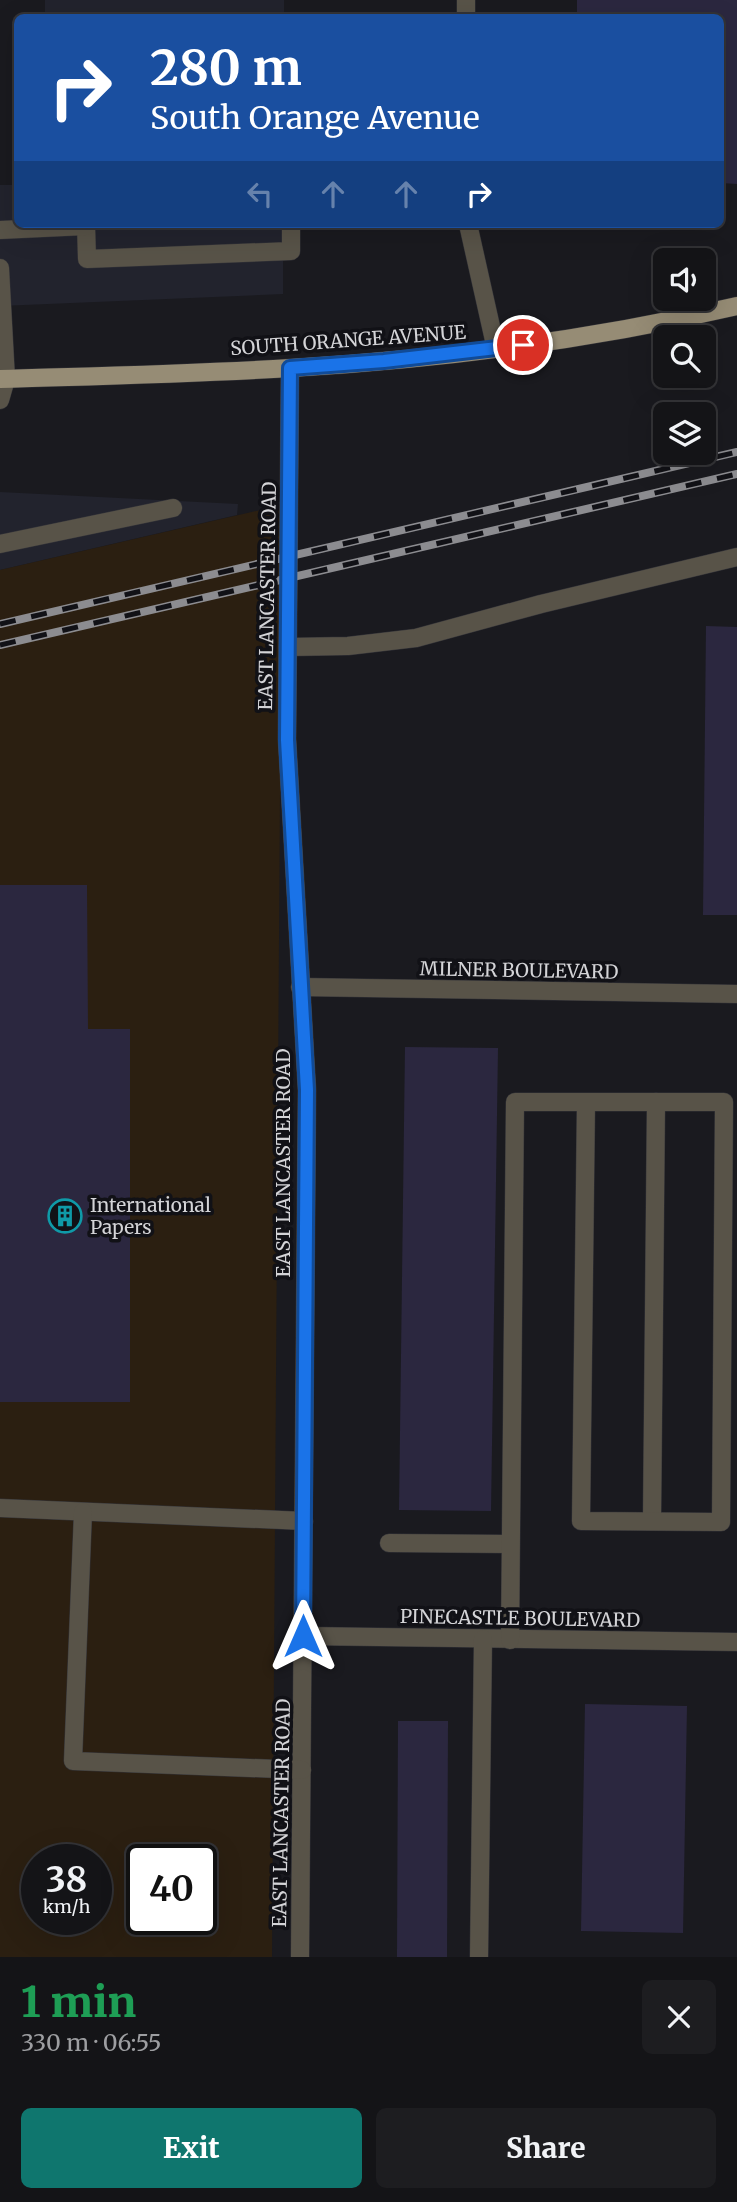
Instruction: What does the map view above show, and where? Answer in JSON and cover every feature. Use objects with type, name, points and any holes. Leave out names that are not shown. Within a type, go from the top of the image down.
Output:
[{"type":"main road","name":"SOUTH ORANGE AVENUE","points":[[3,379],[290,368],[496,349],[671,321],[737,306]]},
{"type":"street","points":[[0,230],[34,228]]},
{"type":"street","points":[[86,228],[87,259],[291,250],[291,228]]},
{"type":"street","points":[[469,228],[496,349]]},
{"type":"street","points":[[0,268],[3,379],[0,400]]},
{"type":"street","name":"EAST LANCASTER ROAD","points":[[290,368],[287,740],[307,1090],[300,1957]]},
{"type":"street","points":[[0,544],[173,509]]},
{"type":"street","points":[[288,647],[348,646],[416,638],[541,604],[737,558]]},
{"type":"street","name":"MILNER BOULEVARD","points":[[300,987],[737,994]]},
{"type":"street","points":[[510,1640],[515,1102],[586,1102],[656,1102],[724,1102],[721,1522],[581,1521],[586,1102]]},
{"type":"street","points":[[652,1521],[656,1102]]},
{"type":"street","points":[[0,1508],[304,1521]]},
{"type":"street","points":[[83,1511],[73,1761],[302,1770]]},
{"type":"street","points":[[388,1543],[510,1544]]},
{"type":"street","name":"PINECASTLE BOULEVARD","points":[[303,1636],[737,1643]]},
{"type":"street","points":[[479,1957],[483,1639]]},
{"type":"shaded area","points":[[45,0],[284,0],[284,14],[45,14]]},
{"type":"shaded area","points":[[0,185],[14,185],[14,228],[283,228],[283,294],[0,306]]},
{"type":"shaded area","points":[[0,492],[238,504],[237,515],[0,570]]},
{"type":"shaded area","points":[[282,505],[272,1957],[0,1957],[0,570]]},
{"type":"building","points":[[577,0],[737,0],[737,184],[724,183],[724,14],[577,14]]},
{"type":"building","points":[[706,626],[737,627],[737,915],[703,915]]},
{"type":"building","name":"International Papers","points":[[0,885],[87,885],[88,1029],[130,1029],[130,1402],[0,1402]]},
{"type":"building","points":[[405,1047],[498,1048],[491,1511],[399,1510]]},
{"type":"building","points":[[585,1704],[687,1706],[683,1933],[581,1931]]},
{"type":"building","points":[[398,1721],[448,1721],[447,1957],[397,1957]]},
{"type":"railway","points":[[0,624],[737,452]]},
{"type":"railway","points":[[0,645],[737,474]]},
{"type":"place","name":"International Papers","points":[[65,1216]]},
{"type":"route","points":[[303,1636],[307,1090],[290,831],[287,740],[290,368],[384,361],[523,345]]}]
